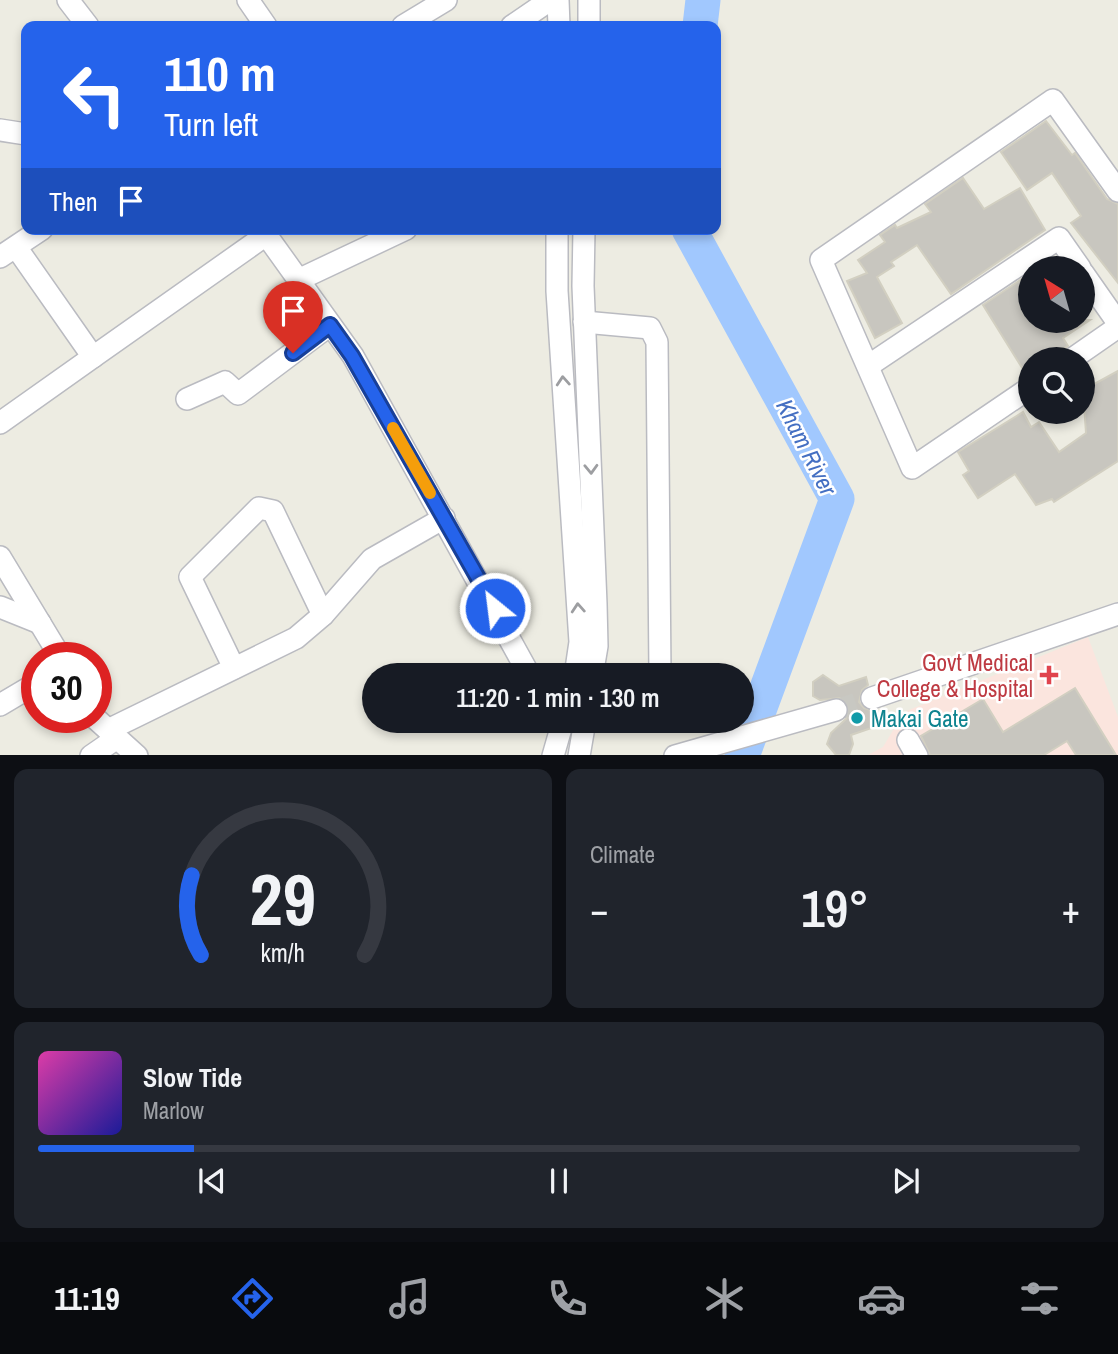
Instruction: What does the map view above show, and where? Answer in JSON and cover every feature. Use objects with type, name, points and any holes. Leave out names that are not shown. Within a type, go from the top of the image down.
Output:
[{"type":"street","points":[[68,0],[84,21]]},
{"type":"street","points":[[248,0],[263,21]]},
{"type":"street","points":[[411,21],[446,0]]},
{"type":"street","points":[[519,21],[550,0]]},
{"type":"street","points":[[558,0],[559,21]]},
{"type":"street","points":[[589,0],[589,21]]},
{"type":"street","points":[[1018,396],[912,468],[821,260],[1053,100],[1118,191]]},
{"type":"street","points":[[0,130],[21,133]]},
{"type":"street","points":[[33,235],[8,252],[93,357]]},
{"type":"street","points":[[0,423],[260,235]]},
{"type":"street","points":[[266,235],[352,356],[523,663]]},
{"type":"street","points":[[298,280],[393,235]]},
{"type":"street","points":[[557,235],[556,291],[580,642],[577,663]]},
{"type":"street","points":[[584,235],[584,322],[597,646],[594,663]]},
{"type":"street","points":[[1032,256],[1059,238],[1072,256]]},
{"type":"street","points":[[868,366],[1018,265]]},
{"type":"street","points":[[1088,347],[1118,325],[1096,292]]},
{"type":"street","points":[[584,322],[650,328],[657,342],[660,663]]},
{"type":"street","points":[[187,399],[225,382],[238,394],[330,325]]},
{"type":"street","points":[[234,667],[190,576],[259,508],[273,511],[324,615]]},
{"type":"street","points":[[112,726],[296,638],[324,615],[372,559],[444,518]]},
{"type":"street","points":[[0,557],[52,642]]},
{"type":"street","points":[[0,607],[40,622]]},
{"type":"street","points":[[872,698],[1118,614]]},
{"type":"street","points":[[0,705],[21,693]]},
{"type":"street","points":[[675,755],[835,710]]},
{"type":"street","points":[[112,732],[137,755]]},
{"type":"street","points":[[91,755],[104,733]]},
{"type":"street","points":[[579,755],[583,733]]},
{"type":"shaded area","name":"Govt Medical College & Hospital","points":[[1088,637],[1118,717],[1118,755],[868,755],[883,747],[904,712]]},
{"type":"building","points":[[1046,121],[1072,155],[1075,153],[1107,199],[1118,204],[1118,283],[1071,223],[1081,216],[1052,173],[1027,190],[1001,152]]},
{"type":"building","points":[[963,178],[984,209],[1020,188],[1045,230],[951,294],[917,245],[891,262],[894,266],[877,277],[902,323],[875,338],[847,281],[867,273],[858,260],[885,242],[880,235],[895,225],[897,228],[931,212],[925,204]]},
{"type":"building","points":[[1018,282],[1018,333],[1070,333],[1063,338],[1068,346],[1018,347],[1018,361],[983,305]]},
{"type":"building","points":[[1118,371],[1118,461],[1054,502],[1052,499],[1036,505],[1015,474],[978,498],[963,475],[969,471],[958,452],[1018,415],[1018,424],[1029,424],[1031,427],[1040,424],[1059,452],[1086,433],[1085,424],[1095,424],[1095,383]]},
{"type":"building","name":"Makai Gate","points":[[823,675],[839,686],[866,677],[868,685],[862,690],[859,702],[864,708],[875,711],[877,726],[851,735],[853,744],[849,755],[836,755],[827,744],[831,733],[846,719],[849,707],[840,698],[820,700],[813,696],[813,682]]},
{"type":"building","points":[[1075,688],[1116,755],[1076,755],[1067,741],[1044,755],[930,755],[921,736],[983,699],[1003,732]]},
{"type":"waterway","name":"Kham River","points":[[701,21],[703,0]]},
{"type":"waterway","name":"Kham River","points":[[692,235],[837,499],[742,755]]},
{"type":"tunnel","points":[[836,710],[872,698]]},
{"type":"slow traffic","points":[[393,428],[430,493]]},
{"type":"place","name":"Govt Medical College & Hospital","points":[[1049,675]]},
{"type":"place","name":"Makai Gate","points":[[857,718]]},
{"type":"route","points":[[293,353],[330,325],[352,356],[495,608]]}]
